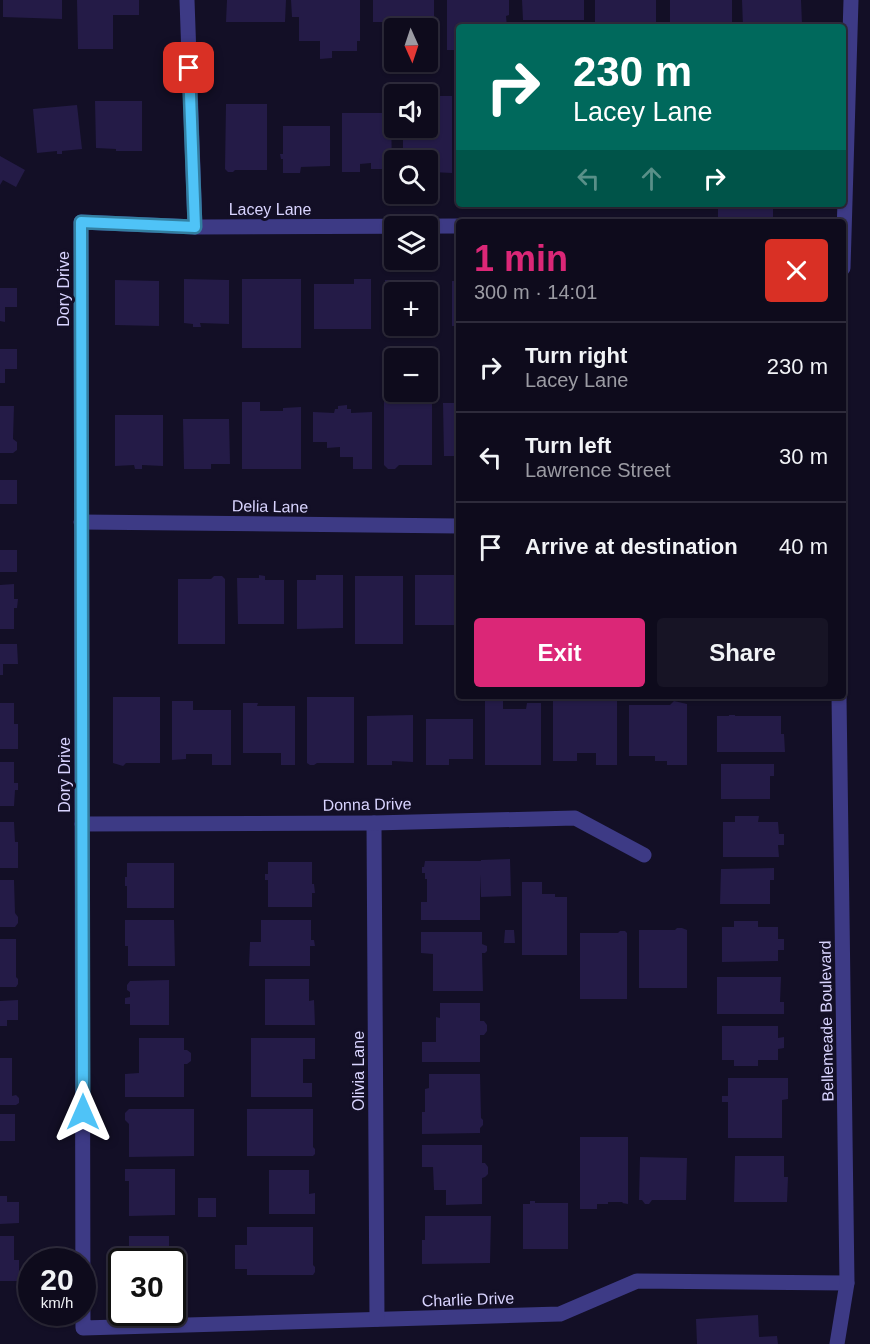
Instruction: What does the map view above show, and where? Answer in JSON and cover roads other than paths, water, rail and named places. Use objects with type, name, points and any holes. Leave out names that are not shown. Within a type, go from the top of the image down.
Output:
[{"type":"street","points":[[187,0],[195,227]]},
{"type":"street","points":[[846,168],[851,0]]},
{"type":"street","name":"Lacey Lane","points":[[81,222],[195,227],[456,226]]},
{"type":"street","name":"Dory Drive","points":[[81,222],[83,1328]]},
{"type":"street","name":"Delia Lane","points":[[81,522],[456,526]]},
{"type":"street","name":"Bellemeade Boulevard","points":[[837,1344],[847,1283],[839,699]]},
{"type":"street","name":"Donna Drive","points":[[82,824],[374,823],[575,818],[644,855]]},
{"type":"street","name":"Olivia Lane","points":[[374,823],[377,1320]]},
{"type":"street","name":"Charlie Drive","points":[[83,1328],[560,1314],[637,1281],[847,1283]]}]
